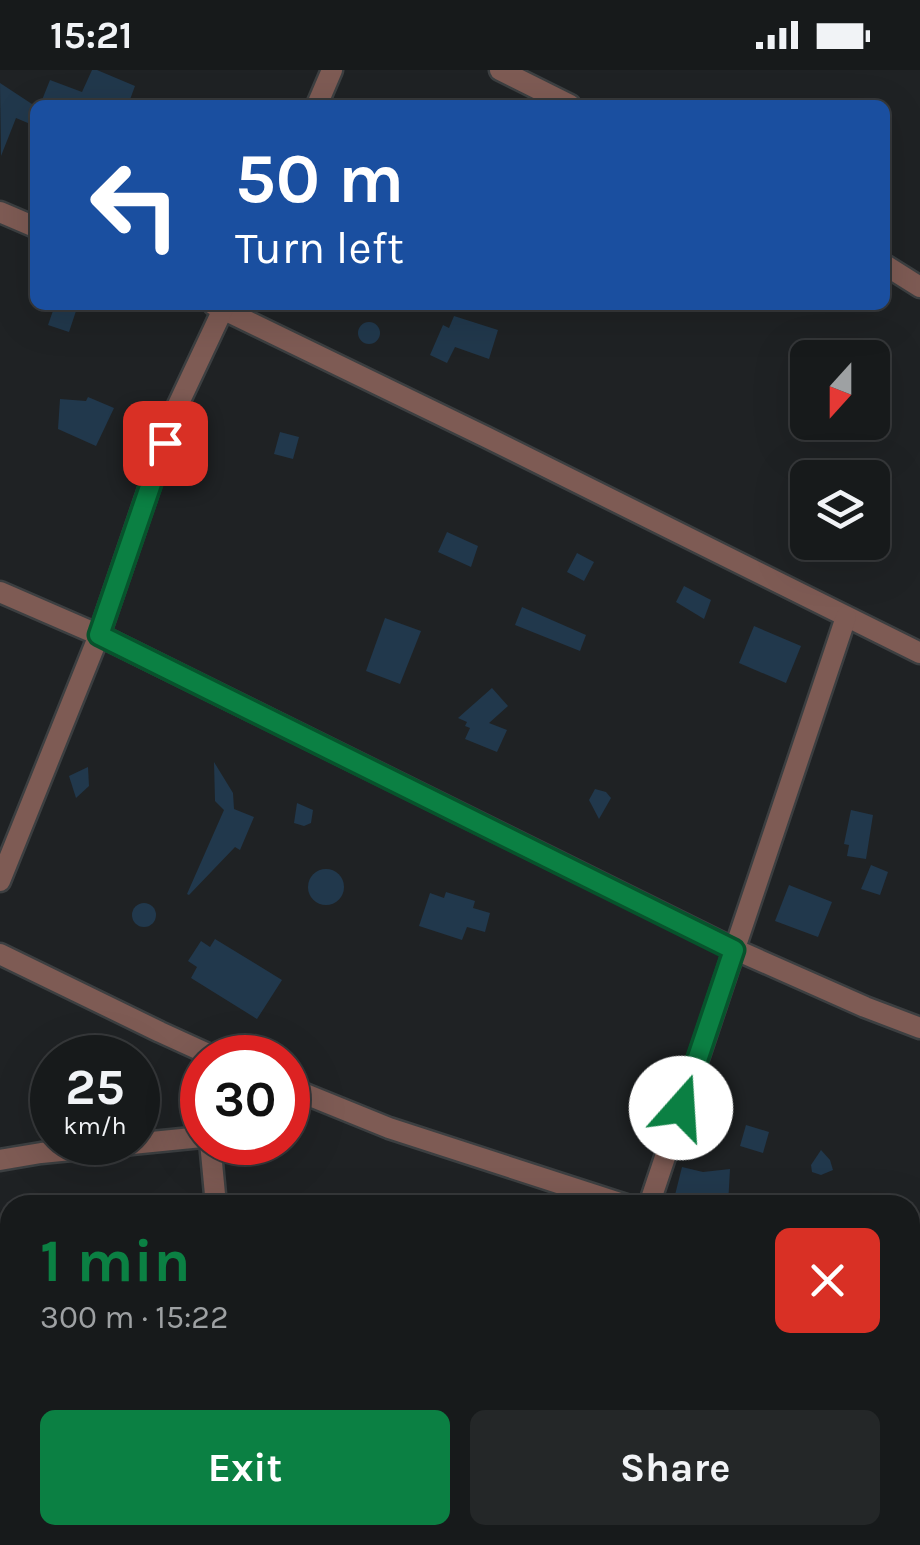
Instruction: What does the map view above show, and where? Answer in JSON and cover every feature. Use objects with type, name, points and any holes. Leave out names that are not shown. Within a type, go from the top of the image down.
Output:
[{"type":"street","points":[[319,100],[332,70]]},
{"type":"street","points":[[500,70],[560,100]]},
{"type":"street","points":[[0,212],[30,225]]},
{"type":"street","points":[[890,268],[920,287]]},
{"type":"street","points":[[0,881],[99,635],[177,407],[219,310]]},
{"type":"street","points":[[229,310],[920,653]]},
{"type":"street","points":[[0,592],[99,635],[734,950],[920,1028]]},
{"type":"street","points":[[652,1195],[846,617]]},
{"type":"street","points":[[0,954],[180,1041]]},
{"type":"street","points":[[310,1097],[389,1128],[595,1195]]},
{"type":"street","points":[[0,1160],[180,1138]]},
{"type":"street","points":[[212,1165],[215,1195]]},
{"type":"building","points":[[92,70],[135,86],[130,100],[42,100],[50,80],[82,92]]},
{"type":"building","points":[[0,83],[30,103],[30,124],[16,118],[1,156]]},
{"type":"building","points":[[53,310],[76,310],[69,332],[48,325]]},
{"type":"building","points":[[454,316],[498,330],[489,359],[455,347],[447,363],[430,355],[443,325],[449,328]]},
{"type":"building","points":[[369,322],[377,325],[377,341],[369,344],[361,341],[358,333],[361,325]]},
{"type":"building","points":[[88,397],[114,408],[96,446],[58,429],[60,399],[86,401]]},
{"type":"building","points":[[280,432],[299,437],[293,459],[274,454]]},
{"type":"building","points":[[447,532],[478,546],[471,567],[438,552]]},
{"type":"building","points":[[577,553],[594,562],[584,581],[567,572]]},
{"type":"building","points":[[684,586],[711,600],[704,619],[676,602]]},
{"type":"building","points":[[522,607],[586,635],[580,651],[515,625]]},
{"type":"building","points":[[385,618],[421,631],[400,684],[366,671]]},
{"type":"building","points":[[754,626],[801,646],[786,683],[739,663]]},
{"type":"building","points":[[492,688],[508,706],[489,723],[507,730],[497,752],[465,739],[470,728],[458,718]]},
{"type":"building","points":[[214,762],[233,793],[234,809],[254,817],[240,850],[235,847],[189,895],[224,810],[215,801]]},
{"type":"building","points":[[88,767],[89,786],[76,798],[69,776]]},
{"type":"building","points":[[595,789],[611,798],[599,819],[589,800]]},
{"type":"building","points":[[297,803],[313,810],[311,823],[294,823]]},
{"type":"building","points":[[851,810],[873,815],[866,859],[847,856],[849,845],[844,844]]},
{"type":"building","points":[[871,865],[888,872],[880,895],[861,889]]},
{"type":"building","points":[[326,869],[339,874],[344,887],[339,900],[326,905],[313,900],[308,887],[313,874]]},
{"type":"building","points":[[789,885],[832,902],[818,937],[775,921]]},
{"type":"building","points":[[446,892],[475,901],[473,908],[490,913],[485,932],[467,927],[462,940],[419,926],[430,893],[444,898]]},
{"type":"building","points":[[144,903],[156,915],[144,927],[132,915]]},
{"type":"building","points":[[215,939],[282,980],[257,1019],[191,978],[197,967],[188,961],[201,941],[210,947]]},
{"type":"building","points":[[746,1125],[769,1132],[763,1153],[740,1146]]},
{"type":"building","points":[[821,1150],[833,1170],[821,1175],[812,1172],[811,1165]]},
{"type":"building","points":[[682,1167],[703,1172],[730,1169],[729,1195],[675,1195]]},
{"type":"route","points":[[165,443],[99,635],[734,950],[681,1108]]}]
